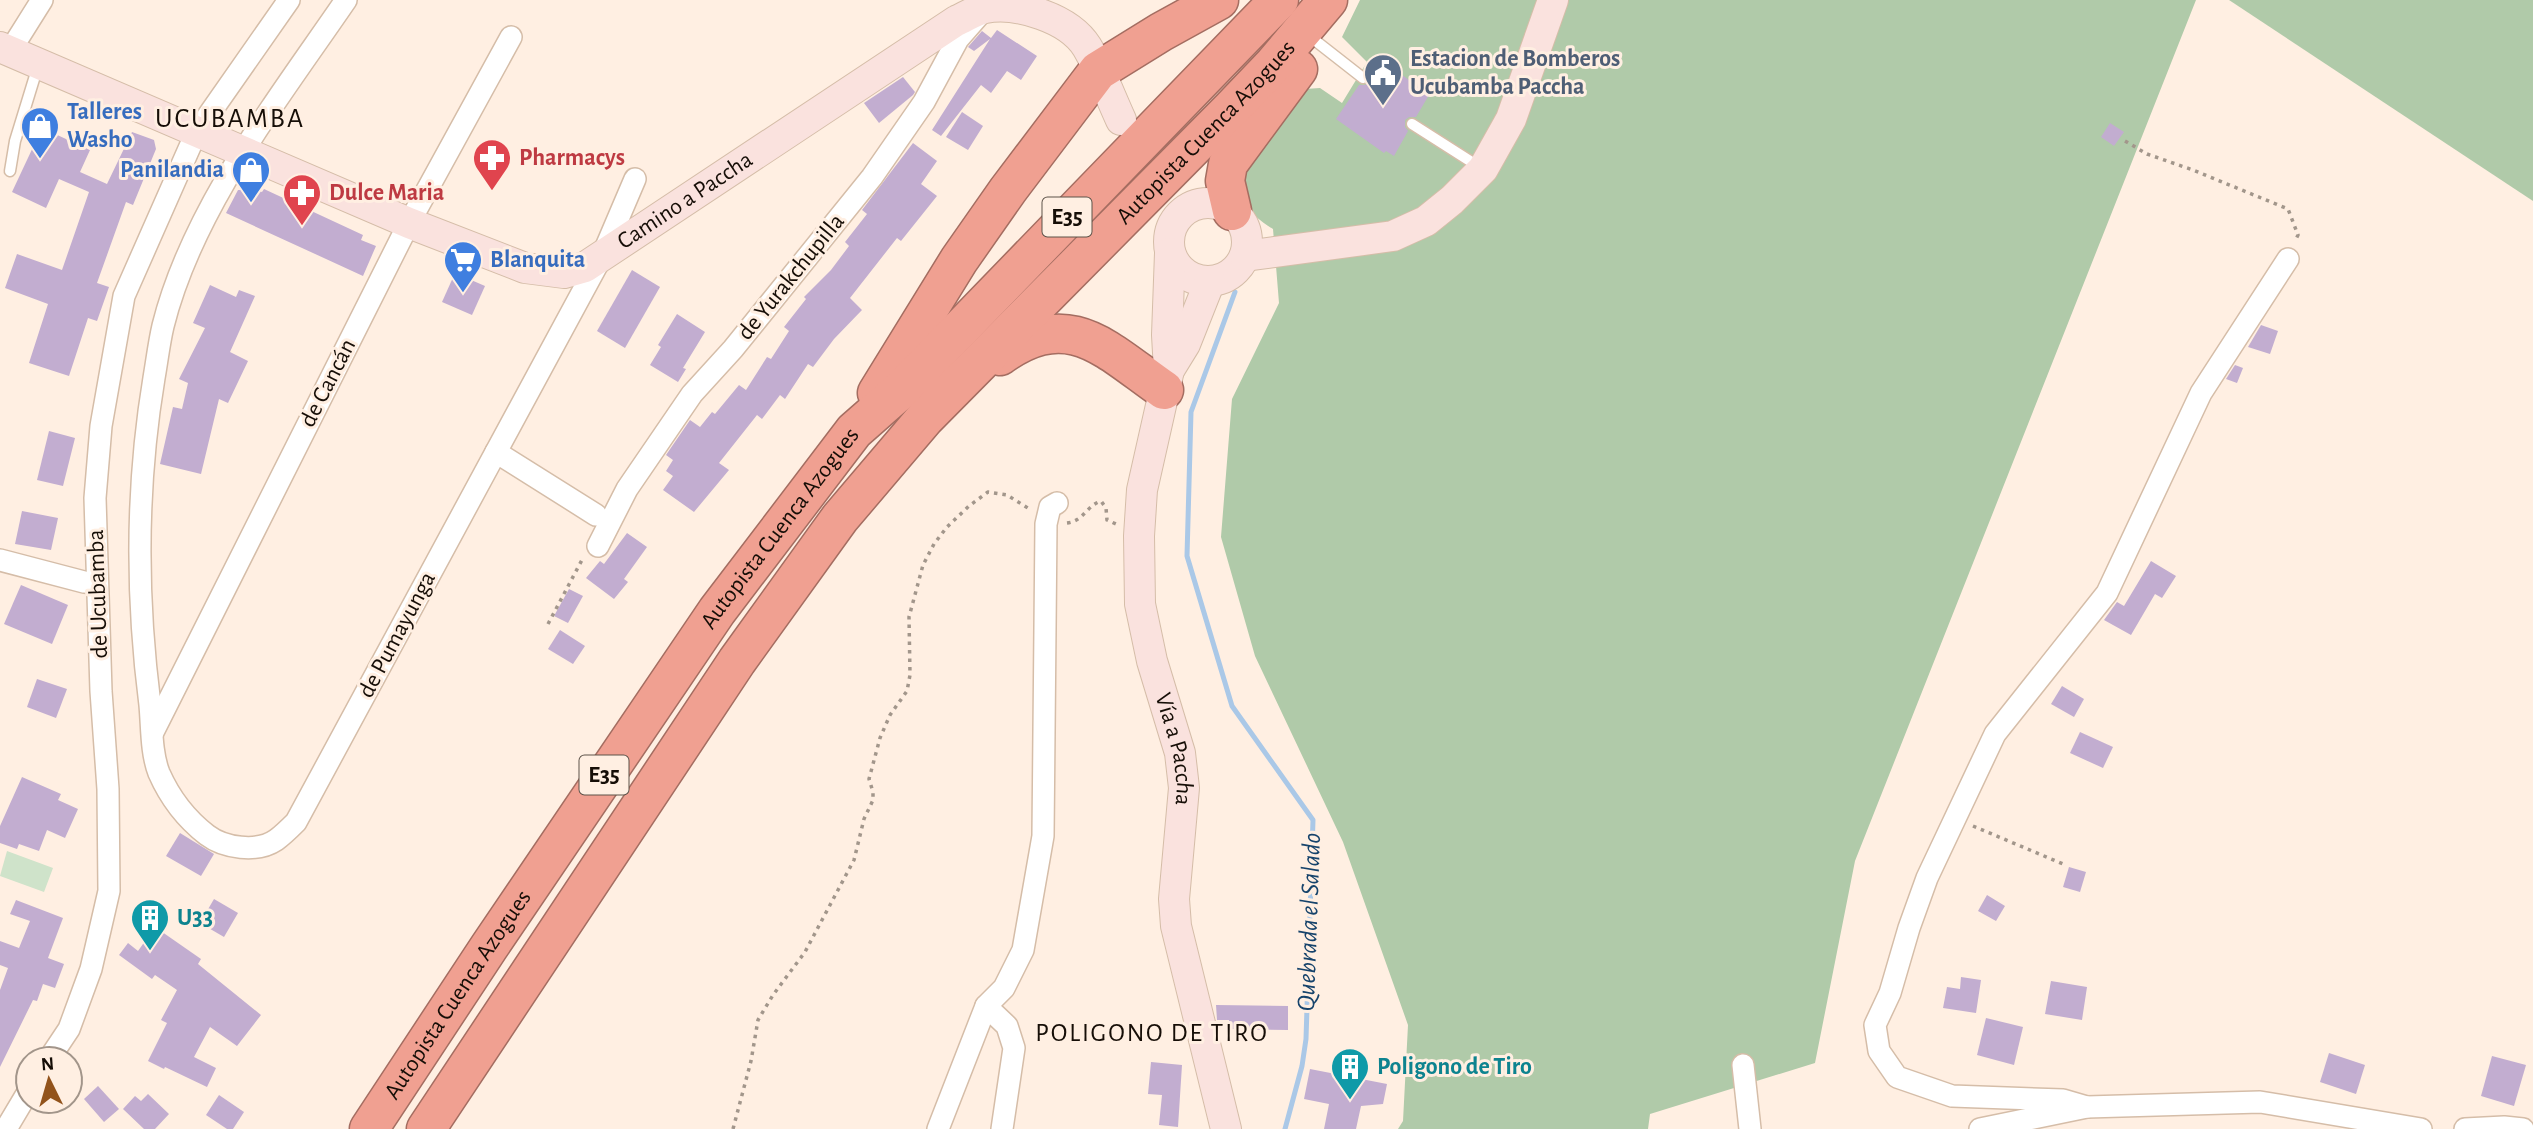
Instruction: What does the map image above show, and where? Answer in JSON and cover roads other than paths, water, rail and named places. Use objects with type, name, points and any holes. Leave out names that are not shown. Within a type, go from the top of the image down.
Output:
[{"type":"highway","points":[[854,431],[958,260],[1098,71],[1219,0]]},
{"type":"highway","name":"Autopista Cuenca Azogues","points":[[369,1129],[680,663],[761,550],[854,431],[903,388],[1279,0]]},
{"type":"highway","name":"Autopista Cuenca Azogues","points":[[426,1129],[767,616],[840,518],[925,418],[1232,108],[1274,64],[1328,0]]},
{"type":"highway","points":[[1231,211],[1225,181],[1228,164],[1346,0]]},
{"type":"highway","points":[[948,396],[1020,342],[1036,336],[1067,333],[1097,342],[1166,380]]},
{"type":"main road","points":[[1245,256],[1392,236],[1426,221],[1452,200],[1483,169],[1511,119],[1553,0]]},
{"type":"main road","name":"Camino a Paccha","points":[[5,49],[409,223],[525,268],[564,273],[585,267],[985,4],[1042,13],[1070,30],[1086,45],[1121,120]]},
{"type":"main road","points":[[1208,203],[1231,211],[1246,231],[1245,256],[1231,274],[1210,281],[1197,280],[1185,274],[1170,253],[1171,229],[1168,210],[1185,210],[1208,203]]},
{"type":"main road","name":"Vía a Paccha","points":[[1170,253],[1166,380],[1142,490],[1139,536],[1140,604],[1152,661],[1180,753],[1184,788],[1174,900],[1176,926],[1226,1129]]},
{"type":"main road","name":"Vía a Paccha","points":[[1166,380],[1185,344],[1210,281]]},
{"type":"street","points":[[5,49],[42,0]]},
{"type":"street","name":"de Ucubamba","points":[[58,1045],[69,1029],[91,969],[109,891],[95,498],[101,426],[124,296],[196,133],[289,0]]},
{"type":"street","name":"de Pumayunga","points":[[346,0],[243,152],[209,211],[184,266],[163,325],[148,416],[139,519],[144,659],[158,769],[172,799],[193,824],[217,843],[251,848],[275,841],[296,822],[603,254],[635,179]]},
{"type":"street","name":"de Yurakchupilla","points":[[598,546],[627,489],[692,394],[733,349],[872,177],[924,102],[958,38],[985,4]]},
{"type":"street","name":"de Cancán","points":[[153,732],[409,223],[511,37]]},
{"type":"street","points":[[2087,1107],[2063,1100],[1952,1096],[1897,1077],[1879,1051],[1875,1025],[1890,993],[1927,878],[1995,734],[2107,593],[2201,393],[2288,259]]},
{"type":"street","points":[[496,453],[596,515]]},
{"type":"street","points":[[938,1129],[986,1006],[1004,988],[1023,950],[1043,836],[1046,524],[1050,507],[1056,503]]},
{"type":"street","points":[[0,560],[97,583]]},
{"type":"street","points":[[986,1006],[1007,1026],[1014,1048],[1002,1129]]},
{"type":"street","points":[[1743,1065],[1750,1129]]},
{"type":"street","points":[[1980,1129],[2087,1107],[2260,1102],[2421,1129]]},
{"type":"street","points":[[2465,1129],[2523,1129]]},
{"type":"lane","points":[[1317,42],[1363,79]]},
{"type":"lane","points":[[10,171],[15,141],[38,63]]},
{"type":"lane","points":[[1412,124],[1483,169]]},
{"type":"waterway","name":"Quebrada el Salado","points":[[1235,292],[1191,412],[1187,556],[1232,706],[1313,820],[1306,1039],[1302,1066],[1285,1129]]},
{"type":"place","name":"Estacion de Bomberos Ucubamba Paccha","points":[[1383,107]]},
{"type":"place","name":"Talleres Washo","points":[[40,160]]},
{"type":"place","name":"Pharmacys","points":[[492,192]]},
{"type":"place","name":"Panilandia","points":[[251,204]]},
{"type":"place","name":"Dulce Maria","points":[[302,227]]},
{"type":"place","name":"Blanquita","points":[[463,294]]},
{"type":"place","name":"U33","points":[[150,952]]},
{"type":"place","name":"Poligono de Tiro","points":[[1350,1101]]},
{"type":"district","name":"UCUBAMBA","points":[[230,119]]},
{"type":"district","name":"POLIGONO DE TIRO","points":[[1152,1033]]}]
